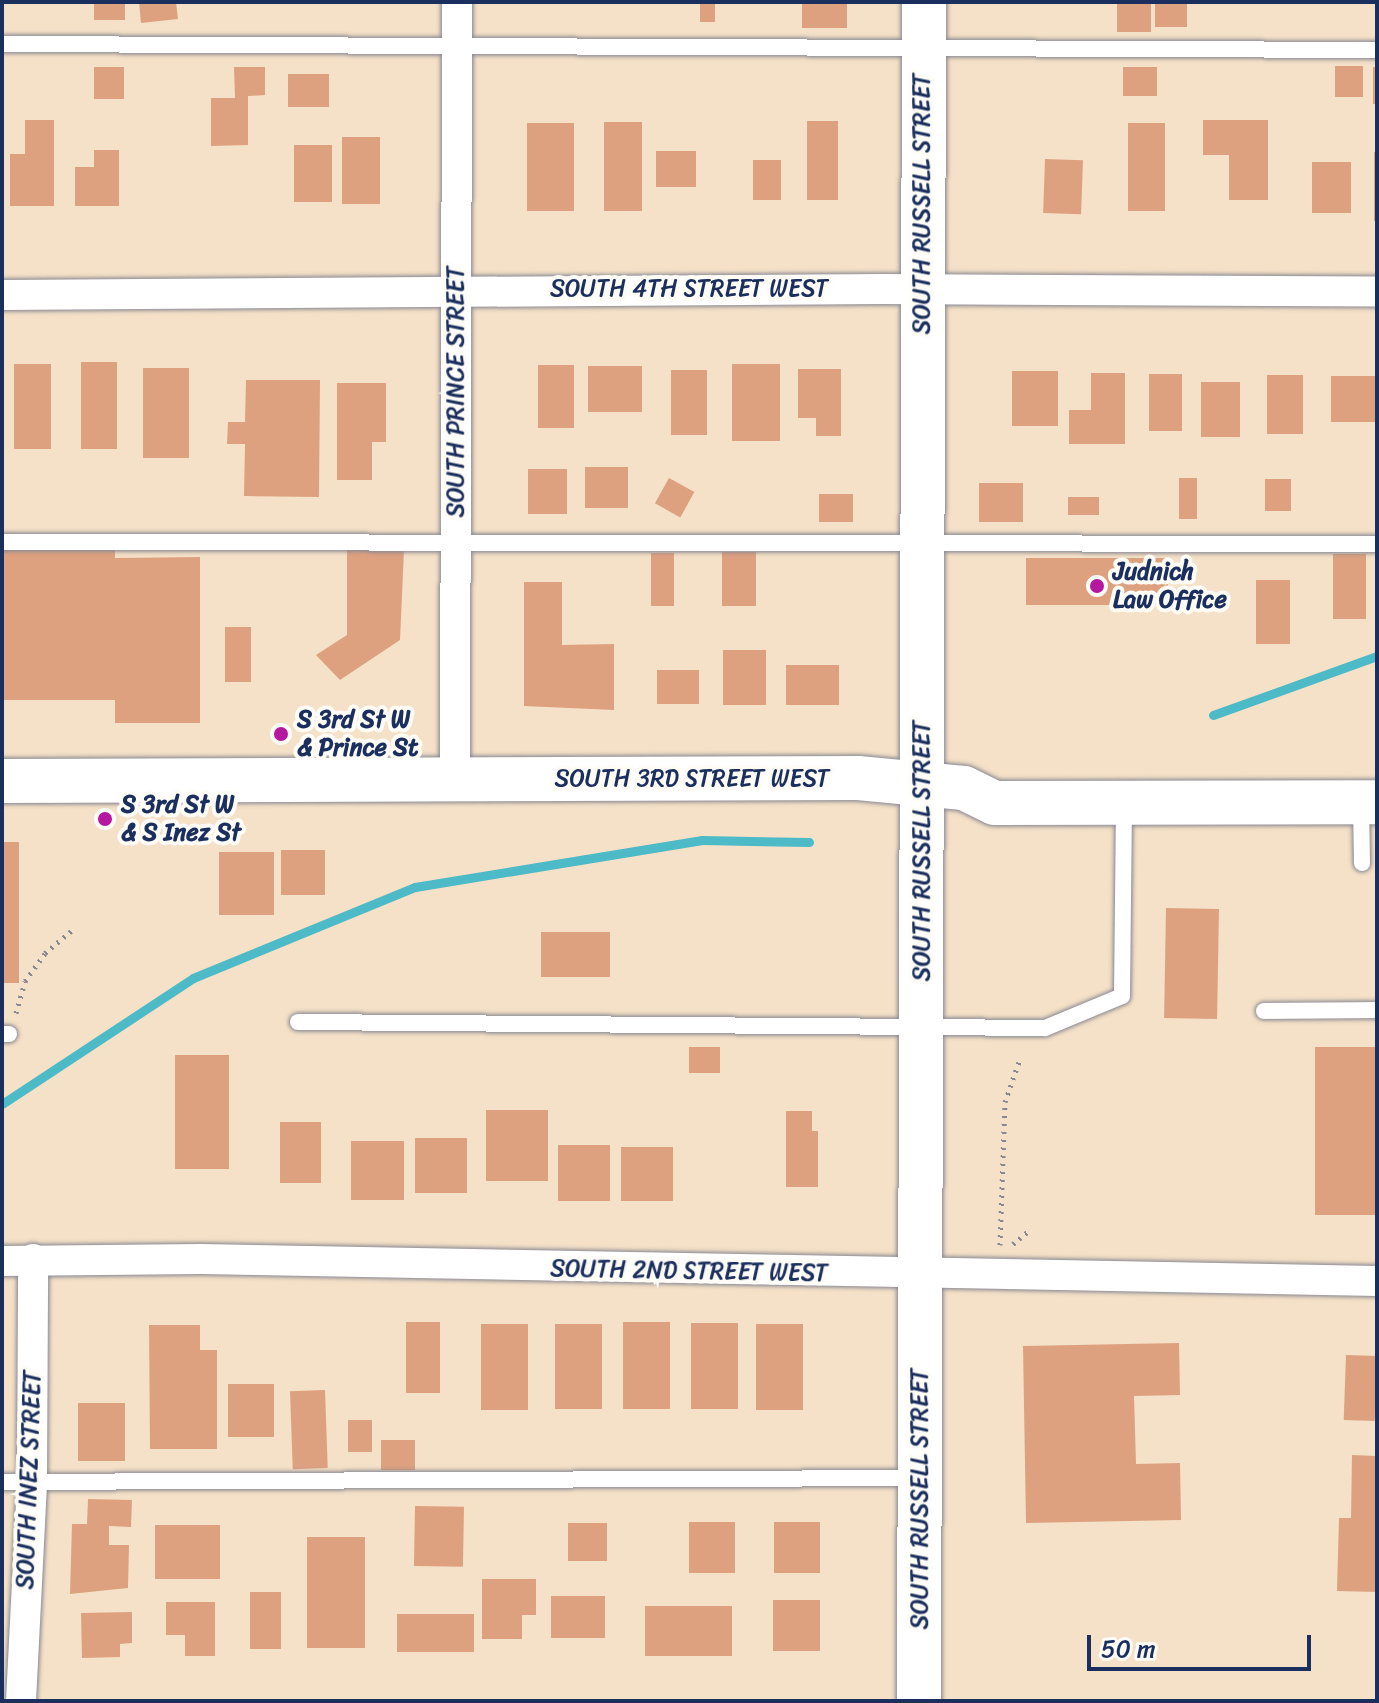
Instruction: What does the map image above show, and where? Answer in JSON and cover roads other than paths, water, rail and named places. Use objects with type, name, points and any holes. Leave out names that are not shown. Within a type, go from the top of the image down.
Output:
[{"type":"main road","name":"SOUTH RUSSELL STREET","points":[[919,1701],[923,1029],[944,787],[920,540],[924,2]]},
{"type":"main road","points":[[944,787],[993,774],[1372,793]]},
{"type":"main road","name":"SOUTH 3RD STREET WEST","points":[[2,781],[858,778],[944,787],[995,803],[1124,803],[1372,793]]},
{"type":"street","name":"SOUTH PRINCE STREET","points":[[455,781],[457,2]]},
{"type":"street","name":"SOUTH 4TH STREET WEST","points":[[2,295],[455,290],[1377,292]]},
{"type":"street","name":"SOUTH 2ND STREET WEST","points":[[2,1261],[33,1259],[921,1276],[1377,1281]]},
{"type":"street","name":"SOUTH INEZ STREET","points":[[21,1701],[17,1482],[33,1259]]},
{"type":"lane","points":[[2,44],[1377,50]]},
{"type":"lane","points":[[2,542],[456,539],[1377,544]]},
{"type":"lane","points":[[1362,863],[1372,793]]},
{"type":"lane","points":[[298,1022],[1045,1028],[1122,996],[1124,803]]},
{"type":"lane","points":[[1264,1011],[1377,1010]]},
{"type":"lane","points":[[17,1482],[920,1478]]},
{"type":"waterway","points":[[1213,715],[1377,656]]},
{"type":"waterway","points":[[2,1104],[193,978],[415,887],[702,840],[809,842]]},
{"type":"place","name":"Judnich Law Office","points":[[1097,586]]},
{"type":"place","name":"S 3rd St W & Prince St","points":[[281,734]]},
{"type":"place","name":"S 3rd St W & S Inez St","points":[[105,819]]}]
